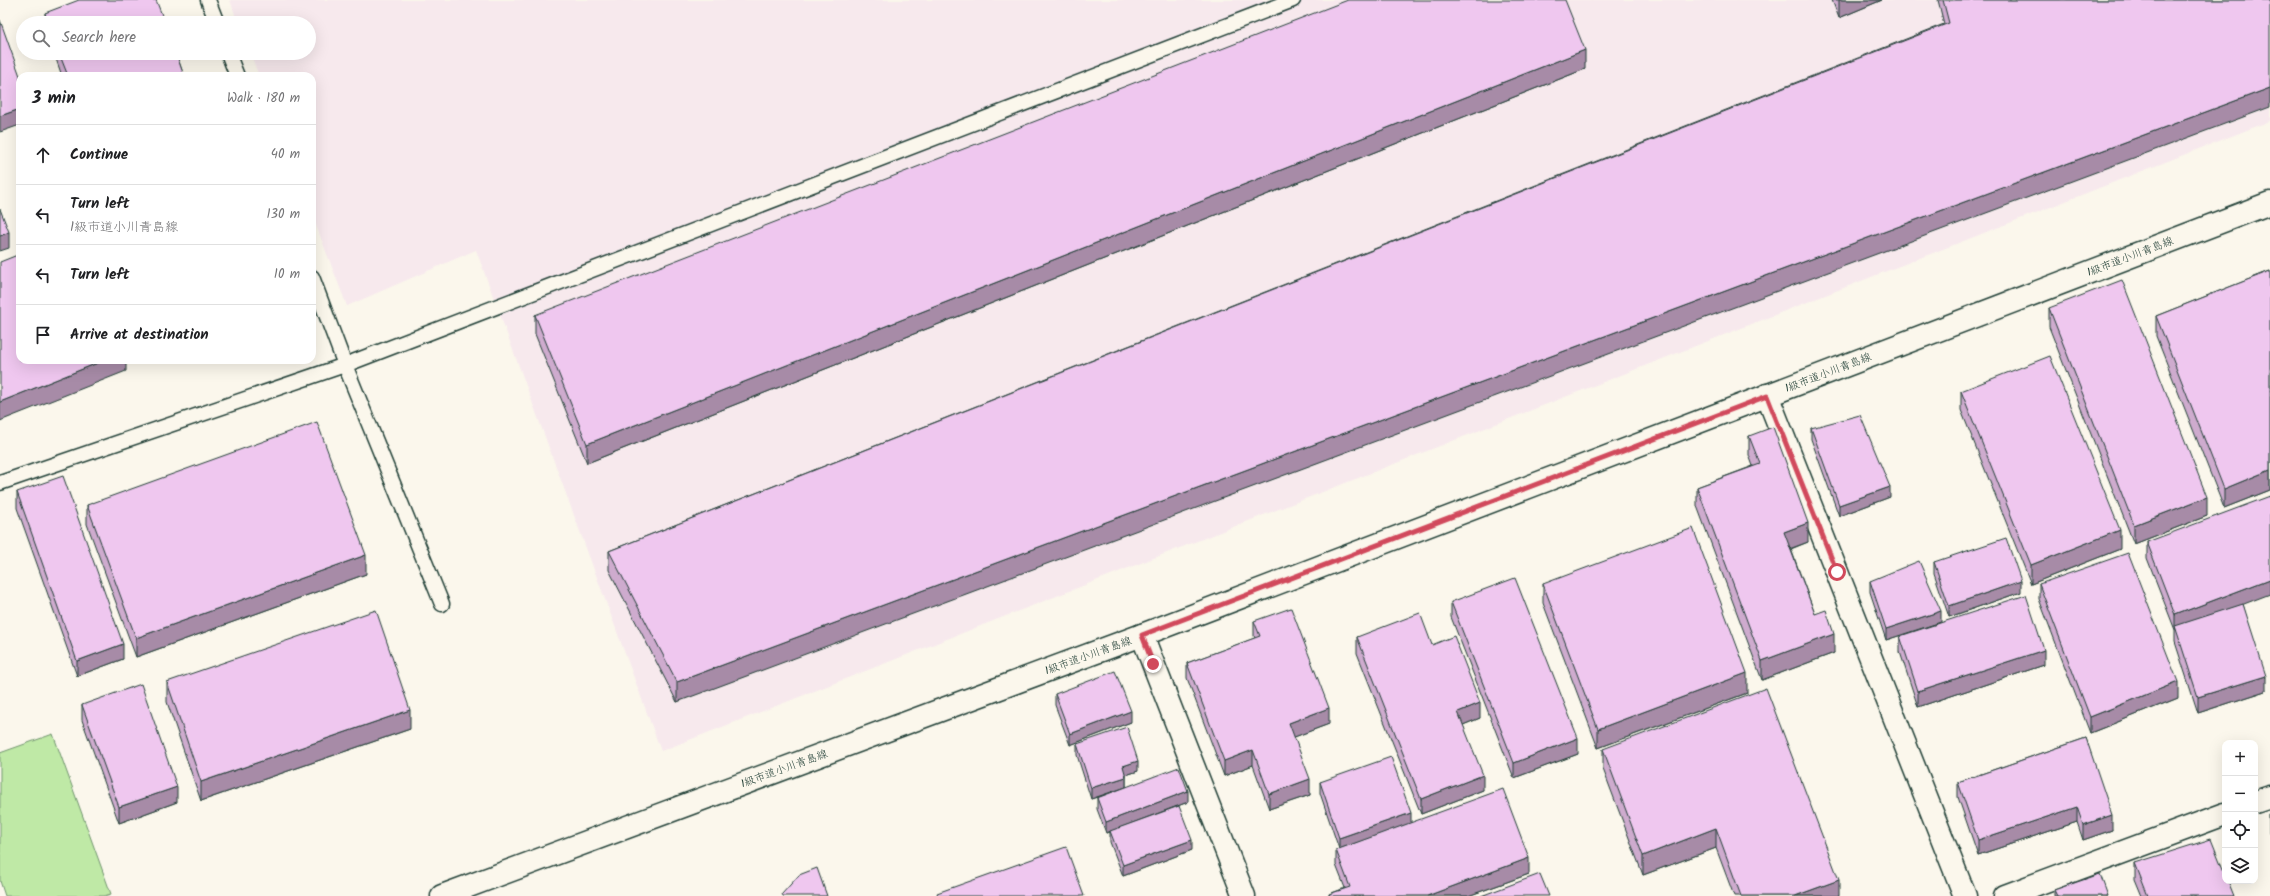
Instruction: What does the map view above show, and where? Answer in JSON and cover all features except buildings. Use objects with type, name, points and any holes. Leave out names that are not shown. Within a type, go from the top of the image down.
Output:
[{"type":"street","name":"1級市道小川青島線","points":[[442,896],[1142,635],[2270,203]]},
{"type":"street","points":[[1767,396],[1965,896]]},
{"type":"street","points":[[1142,635],[1244,896]]},
{"type":"street","points":[[2258,801],[2270,797]]},
{"type":"street","points":[[2005,896],[2222,815]]},
{"type":"lane","points":[[208,0],[214,16]]},
{"type":"lane","points":[[0,483],[345,365],[1293,0]]},
{"type":"lane","points":[[231,60],[235,72]]},
{"type":"lane","points":[[316,289],[345,365],[442,604]]},
{"type":"shaded area","points":[[230,0],[2270,0],[2270,121],[661,751],[476,250],[347,306],[316,225],[316,72],[257,72],[253,60],[316,60],[316,16],[236,16]]},
{"type":"green space","points":[[53,734],[111,894],[104,896],[5,896],[0,881],[0,753]]},
{"type":"route","points":[[1153,664],[1142,635],[1767,396],[1837,572]]}]
